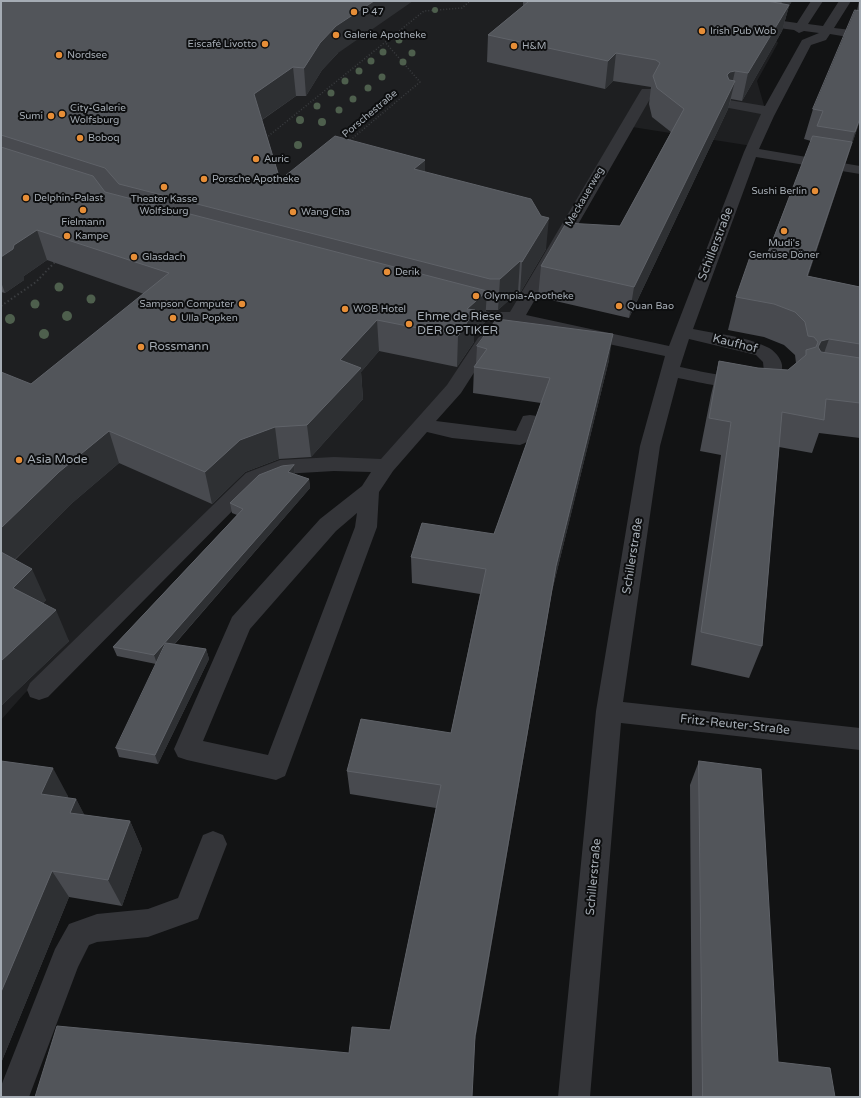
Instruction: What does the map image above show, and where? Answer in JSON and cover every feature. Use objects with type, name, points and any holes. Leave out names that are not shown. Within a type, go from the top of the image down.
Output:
[{"type":"street","points":[[798,28],[817,1]]},
{"type":"street","points":[[798,28],[806,42],[824,33],[845,1]]},
{"type":"street","points":[[746,20],[824,33],[860,43]]},
{"type":"street","points":[[824,33],[860,36]]},
{"type":"street","name":"Schillerstraße","points":[[574,1097],[609,711],[650,446],[672,362],[751,152],[770,110],[806,42]]},
{"type":"street","name":"Meckauerweg","points":[[369,491],[386,466],[454,389],[484,342],[515,319],[647,92]]},
{"type":"street","points":[[728,104],[770,110]]},
{"type":"street","points":[[751,152],[860,170]]},
{"type":"street","name":"Kaufhof","points":[[441,304],[488,316],[504,316],[672,362],[725,381],[756,383],[781,373],[762,351],[739,344],[683,332]]},
{"type":"street","points":[[423,425],[452,431],[520,438],[525,434],[530,421]]},
{"type":"street","points":[[39,690],[253,478],[280,467],[334,464],[386,466]]},
{"type":"street","points":[[369,491],[366,527],[276,768],[187,749],[240,624],[328,525],[369,491]]},
{"type":"street","name":"Fritz-Reuter-Straße","points":[[609,711],[860,739]]},
{"type":"street","points":[[12,1097],[66,960],[79,934],[97,928],[148,923],[188,909],[213,844]]},
{"type":"path","points":[[264,140],[424,11],[462,8],[470,1]]},
{"type":"path","name":"Porschestraße","points":[[342,147],[420,82],[385,42]]},
{"type":"path","points":[[1,306],[36,282],[57,260]]},
{"type":"shaded area","points":[[1,1],[663,1],[774,37],[778,43],[757,81],[767,116],[752,146],[626,126],[510,318],[383,462],[250,475],[25,693],[1,720]]},
{"type":"building","points":[[1,1],[374,1],[336,26],[320,43],[304,68],[293,67],[254,94],[280,180],[335,136],[425,160],[414,169],[531,199],[541,216],[549,218],[522,262],[520,261],[500,279],[490,279],[119,184],[105,168],[1,135]]},
{"type":"building","points":[[523,1],[767,1],[789,5],[748,73],[735,71],[730,72],[727,75],[729,80],[735,81],[634,287],[541,266],[566,223],[620,226],[684,109],[657,88],[653,76],[660,63],[656,60],[616,53],[608,61],[488,35],[528,2]]},
{"type":"building","points":[[855,10],[860,11],[860,118],[855,132],[817,126],[823,111],[813,109]]},
{"type":"building","points":[[813,136],[852,142],[807,276],[860,287],[860,344],[829,339],[821,341],[818,347],[821,352],[860,358],[860,403],[826,399],[824,420],[782,412],[762,646],[701,632],[731,422],[709,418],[719,361],[758,368],[788,370],[806,355],[806,350],[816,347],[818,342],[814,337],[808,336],[805,322],[795,312],[774,304],[736,297],[751,254],[766,257]]},
{"type":"building","points":[[1,147],[93,176],[105,192],[487,291],[467,309],[475,310],[458,336],[377,320],[340,360],[361,368],[307,425],[275,427],[240,440],[205,472],[109,431],[59,472],[1,528],[1,372],[31,384],[169,273],[37,230],[14,245],[13,249],[1,257]]},
{"type":"building","points":[[497,319],[613,334],[556,566],[475,1036],[472,1097],[35,1097],[57,1026],[349,1053],[352,1027],[390,1030],[441,785],[347,771],[361,719],[451,733],[486,569],[411,557],[422,523],[494,534],[550,378],[474,367],[487,349],[477,346]]},
{"type":"building","points":[[294,465],[288,472],[309,479],[154,655],[113,647],[243,509],[230,503],[259,475],[282,466]]},
{"type":"building","points":[[1,552],[32,569],[13,588],[56,610],[1,661]]},
{"type":"building","points":[[166,643],[206,649],[155,755],[116,748]]},
{"type":"building","points":[[1,761],[53,768],[41,794],[76,799],[70,813],[130,821],[108,880],[52,871],[1,992]]},
{"type":"building","points":[[699,761],[761,769],[778,1062],[830,1068],[835,1097],[703,1097]]},
{"type":"place","name":"P 47","points":[[354,12]]},
{"type":"place","name":"Irish Pub Wob","points":[[702,31]]},
{"type":"place","name":"Galerie Apotheke","points":[[336,35]]},
{"type":"place","name":"Eiscafé Livotto","points":[[265,44]]},
{"type":"place","name":"H&M","points":[[514,46]]},
{"type":"place","name":"Nordsee","points":[[59,55]]},
{"type":"place","name":"City-Galerie Wolfsburg","points":[[62,114]]},
{"type":"place","name":"Sumi","points":[[51,116]]},
{"type":"place","name":"Boboq","points":[[80,138]]},
{"type":"place","name":"Auric","points":[[256,159]]},
{"type":"place","name":"Porsche Apotheke","points":[[204,179]]},
{"type":"place","name":"Theater Kasse Wolfsburg","points":[[164,187]]},
{"type":"place","name":"Sushi Berlin","points":[[815,191]]},
{"type":"place","name":"Delphin-Palast","points":[[26,198]]},
{"type":"place","name":"Fielmann","points":[[83,210]]},
{"type":"place","name":"Wang Cha","points":[[293,212]]},
{"type":"place","name":"Mudi's Gemüse Döner","points":[[784,231]]},
{"type":"place","name":"Kampe","points":[[67,236]]},
{"type":"place","name":"Glasdach","points":[[134,257]]},
{"type":"place","name":"Derik","points":[[387,272]]},
{"type":"place","name":"Olympia-Apotheke","points":[[476,296]]},
{"type":"place","name":"Sampson Computer","points":[[242,304]]},
{"type":"place","name":"Quan Bao","points":[[619,306]]},
{"type":"place","name":"WOB Hotel","points":[[345,309]]},
{"type":"place","name":"Ulla Popken","points":[[173,318]]},
{"type":"place","name":"Ehme de Riese DER OPTIKER","points":[[409,324]]},
{"type":"place","name":"Rossmann","points":[[141,347]]},
{"type":"place","name":"Asia Mode","points":[[19,460]]}]
